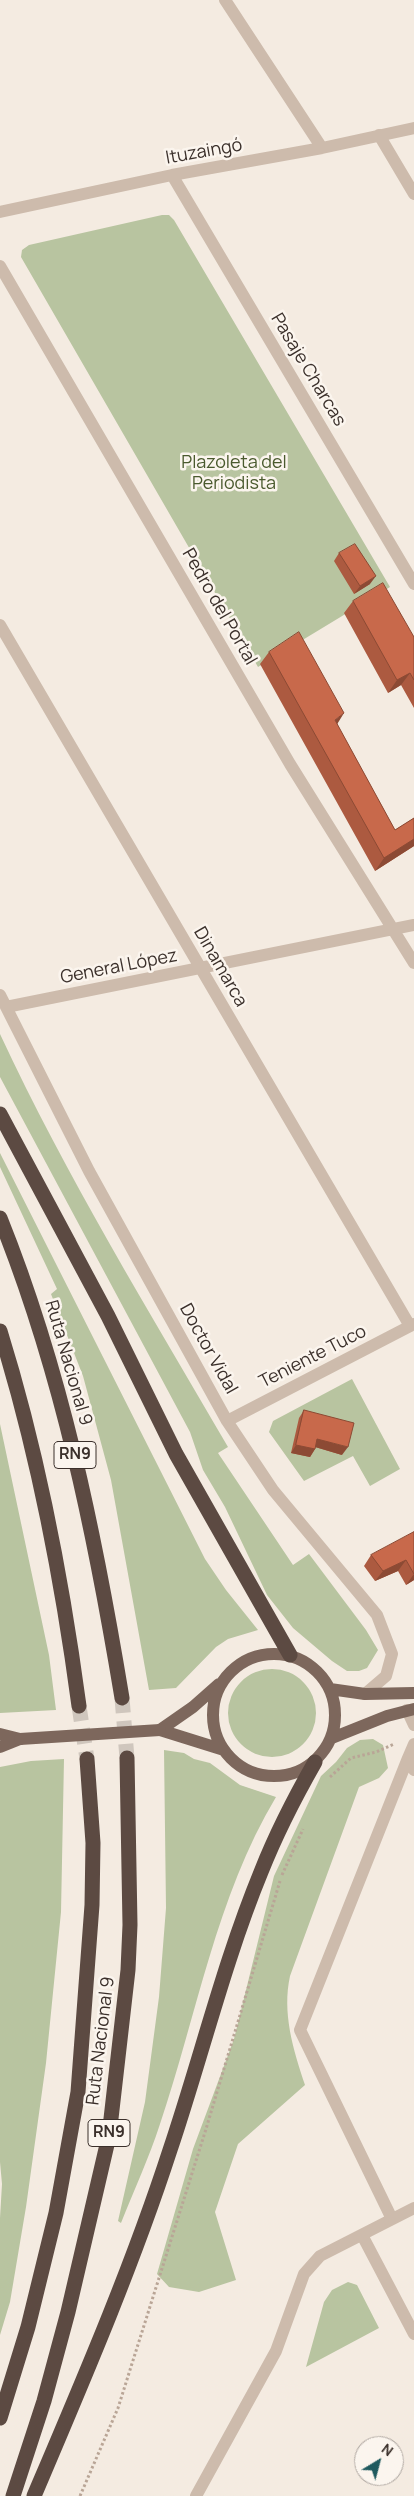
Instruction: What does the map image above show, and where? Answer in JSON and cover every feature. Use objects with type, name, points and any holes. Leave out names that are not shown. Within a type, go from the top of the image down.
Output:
[{"type":"highway","points":[[0,1114],[108,1316],[176,1454],[290,1655]]},
{"type":"highway","name":"Ruta Nacional 9","points":[[0,1218],[35,1314],[78,1464],[106,1600],[122,1698]]},
{"type":"highway","name":"RN9","points":[[0,1331],[39,1476],[65,1611],[80,1706]]},
{"type":"highway","name":"Ruta Nacional 9","points":[[14,2496],[44,2401],[68,2312],[109,2136],[128,1970],[130,1926],[127,1758]]},
{"type":"highway","name":"Ruta Nacional 9","points":[[0,2418],[28,2327],[56,2213],[78,2092],[92,1905],[93,1843],[87,1759]]},
{"type":"highway","points":[[34,2496],[104,2326],[170,2152],[230,1958],[260,1872],[293,1801],[315,1762]]},
{"type":"main road","points":[[160,1730],[193,1707],[236,1666],[253,1657],[271,1653],[290,1655],[306,1662],[320,1674],[330,1689],[335,1714],[332,1738],[315,1762],[300,1771],[284,1776],[267,1776],[250,1772],[236,1763],[224,1750],[216,1734],[213,1715],[215,1696],[224,1679]]},
{"type":"main road","points":[[330,1689],[365,1694],[414,1693]]},
{"type":"main road","points":[[332,1738],[410,1710]]},
{"type":"main road","points":[[0,1734],[20,1739],[160,1730],[224,1750]]},
{"type":"main road","points":[[0,1747],[20,1739]]},
{"type":"street","points":[[225,0],[322,148]]},
{"type":"street","name":"Ituzaingó","points":[[0,212],[172,175],[322,148],[414,128]]},
{"type":"street","points":[[379,135],[414,194]]},
{"type":"street","name":"Pasaje Charcas","points":[[172,175],[414,584]]},
{"type":"street","name":"Pedro del Portal","points":[[0,266],[290,764],[414,963]]},
{"type":"street","name":"Dinamarca","points":[[0,625],[412,1325]]},
{"type":"street","name":"General López","points":[[6,1007],[414,925]]},
{"type":"street","name":"Doctor Vidal","points":[[0,994],[85,1163],[227,1421],[272,1490],[377,1615],[392,1654],[386,1676],[365,1694]]},
{"type":"street","name":"Teniente Tuco","points":[[227,1421],[412,1325]]},
{"type":"street","points":[[410,1710],[414,1724]]},
{"type":"street","points":[[392,2219],[300,2030],[414,1744]]},
{"type":"street","points":[[408,1758],[414,1770]]},
{"type":"street","points":[[196,2496],[276,2351],[304,2274],[320,2256],[414,2208]]},
{"type":"street","points":[[362,2235],[414,2334]]},
{"type":"street","points":[[204,2482],[211,2496]]},
{"type":"path","points":[[324,1783],[351,1758],[376,1752],[399,1742]]},
{"type":"path","points":[[80,2496],[118,2408],[206,2129],[280,1880],[304,1827]]},
{"type":"green space","name":"Plazoleta del Periodista","points":[[169,215],[174,220],[390,587],[258,667],[21,257],[22,250],[29,245]]},
{"type":"green space","points":[[0,1034],[80,1191],[228,1447],[218,1453],[293,1565],[309,1554],[366,1630],[378,1650],[367,1668],[359,1671],[347,1671],[332,1661],[293,1628],[267,1595],[225,1507],[203,1470],[190,1432],[0,1077]]},
{"type":"green space","points":[[0,1153],[205,1559],[226,1590],[258,1630],[228,1639],[216,1647],[176,1688],[149,1690],[111,1480],[83,1376],[51,1294],[57,1289],[0,1167]]},
{"type":"green space","points":[[352,1379],[400,1469],[370,1486],[353,1456],[304,1481],[269,1432],[273,1421]]},
{"type":"green space","points":[[0,1424],[49,1655],[56,1710],[0,1713]]},
{"type":"green space","points":[[263,1669],[281,1669],[297,1676],[309,1688],[316,1704],[316,1722],[309,1738],[297,1750],[281,1757],[263,1757],[247,1750],[235,1738],[228,1722],[228,1704],[235,1688],[247,1676]]},
{"type":"green space","points":[[373,1739],[383,1745],[388,1768],[379,1778],[359,1787],[290,1976],[287,2004],[288,2017],[296,2058],[305,2085],[238,2144],[215,2212],[236,2280],[199,2292],[169,2287],[157,2274],[193,2149],[234,2039],[274,1876],[321,1776],[347,1748],[360,1740]]},
{"type":"green space","points":[[164,1750],[184,1753],[194,1759],[210,1763],[240,1785],[276,1797],[255,1835],[223,1916],[209,1957],[160,2124],[121,2223],[118,2221],[145,2102],[159,1997],[166,1908]]},
{"type":"green space","points":[[64,1759],[61,1912],[46,2063],[26,2207],[10,2302],[0,2335],[0,2218],[2,2184],[0,2162],[0,1767],[31,1761]]},
{"type":"green space","points":[[348,2282],[357,2285],[379,2328],[306,2367],[324,2302],[332,2290]]},
{"type":"building","points":[[355,544],[376,576],[360,586],[339,553]]},
{"type":"building","points":[[383,583],[414,637],[414,680],[410,673],[397,680],[353,601]]},
{"type":"building","points":[[299,632],[344,713],[335,720],[395,830],[414,818],[414,839],[384,858],[269,652]]},
{"type":"building","points":[[304,1410],[354,1423],[348,1447],[317,1439],[315,1449],[296,1445]]},
{"type":"building","points":[[414,1532],[414,1574],[406,1560],[383,1571],[371,1555]]},
{"type":"tunnel","points":[[122,1698],[127,1758]]},
{"type":"tunnel","points":[[79,1706],[87,1759]]}]
